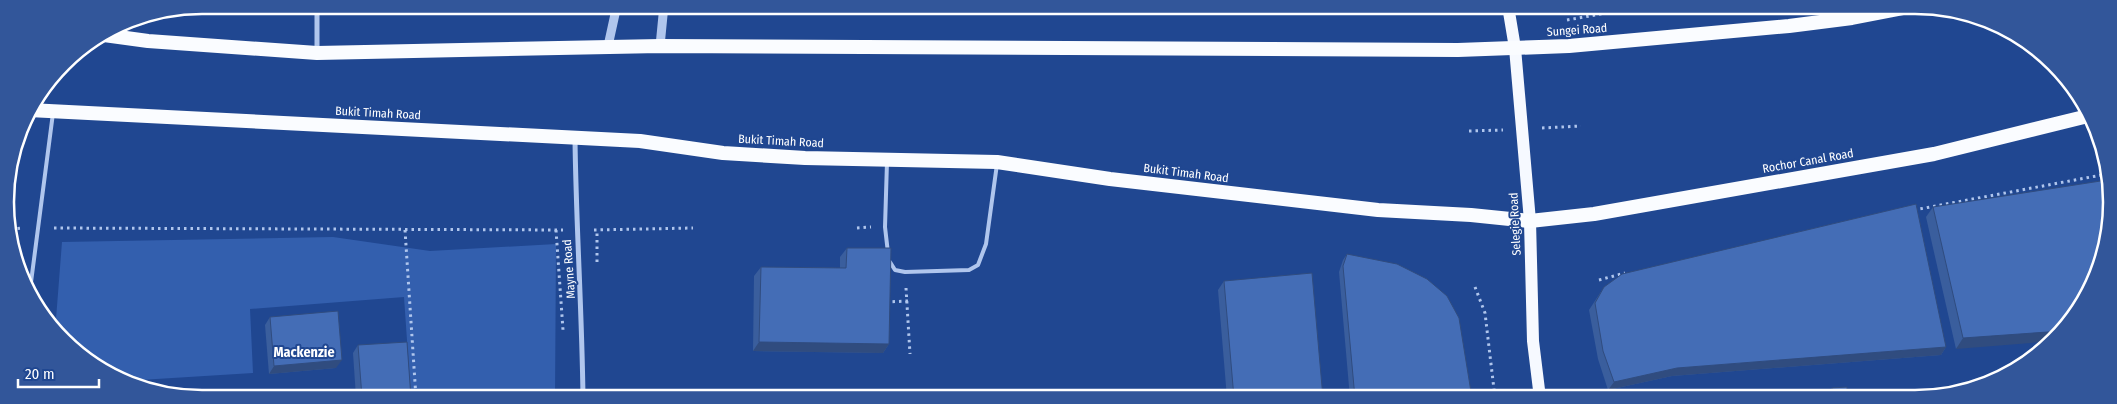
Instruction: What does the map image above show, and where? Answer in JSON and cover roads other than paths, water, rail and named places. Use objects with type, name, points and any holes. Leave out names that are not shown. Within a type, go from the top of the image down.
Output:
[{"type":"highway","name":"Sungei Road","points":[[1515,48],[1570,46],[1789,26],[1842,14]]},
{"type":"highway","points":[[113,36],[148,41],[317,53],[608,46],[1438,50],[1515,48]]},
{"type":"highway","name":"Bukit Timah Road","points":[[38,110],[574,139],[640,140],[723,153],[887,160],[997,162],[1120,180],[1378,210],[1471,215],[1530,221]]},
{"type":"highway","name":"Rochor Canal Road","points":[[1530,221],[1594,214],[1934,154],[2083,117]]},
{"type":"main road","name":"Selegie Road","points":[[1509,14],[1515,48],[1530,221],[1533,341],[1539,390]]},
{"type":"street","points":[[317,53],[318,14]]},
{"type":"street","points":[[608,46],[615,14]]},
{"type":"street","points":[[660,46],[663,14]]},
{"type":"street","name":"Mayne Road","points":[[574,139],[576,230],[582,303],[584,390]]},
{"type":"lane","points":[[31,281],[53,111]]},
{"type":"lane","points":[[887,160],[885,226],[888,257],[895,270],[905,272],[969,270],[978,265],[986,244],[997,162]]},
{"type":"district","name":"Mackenzie","points":[[304,352]]}]
